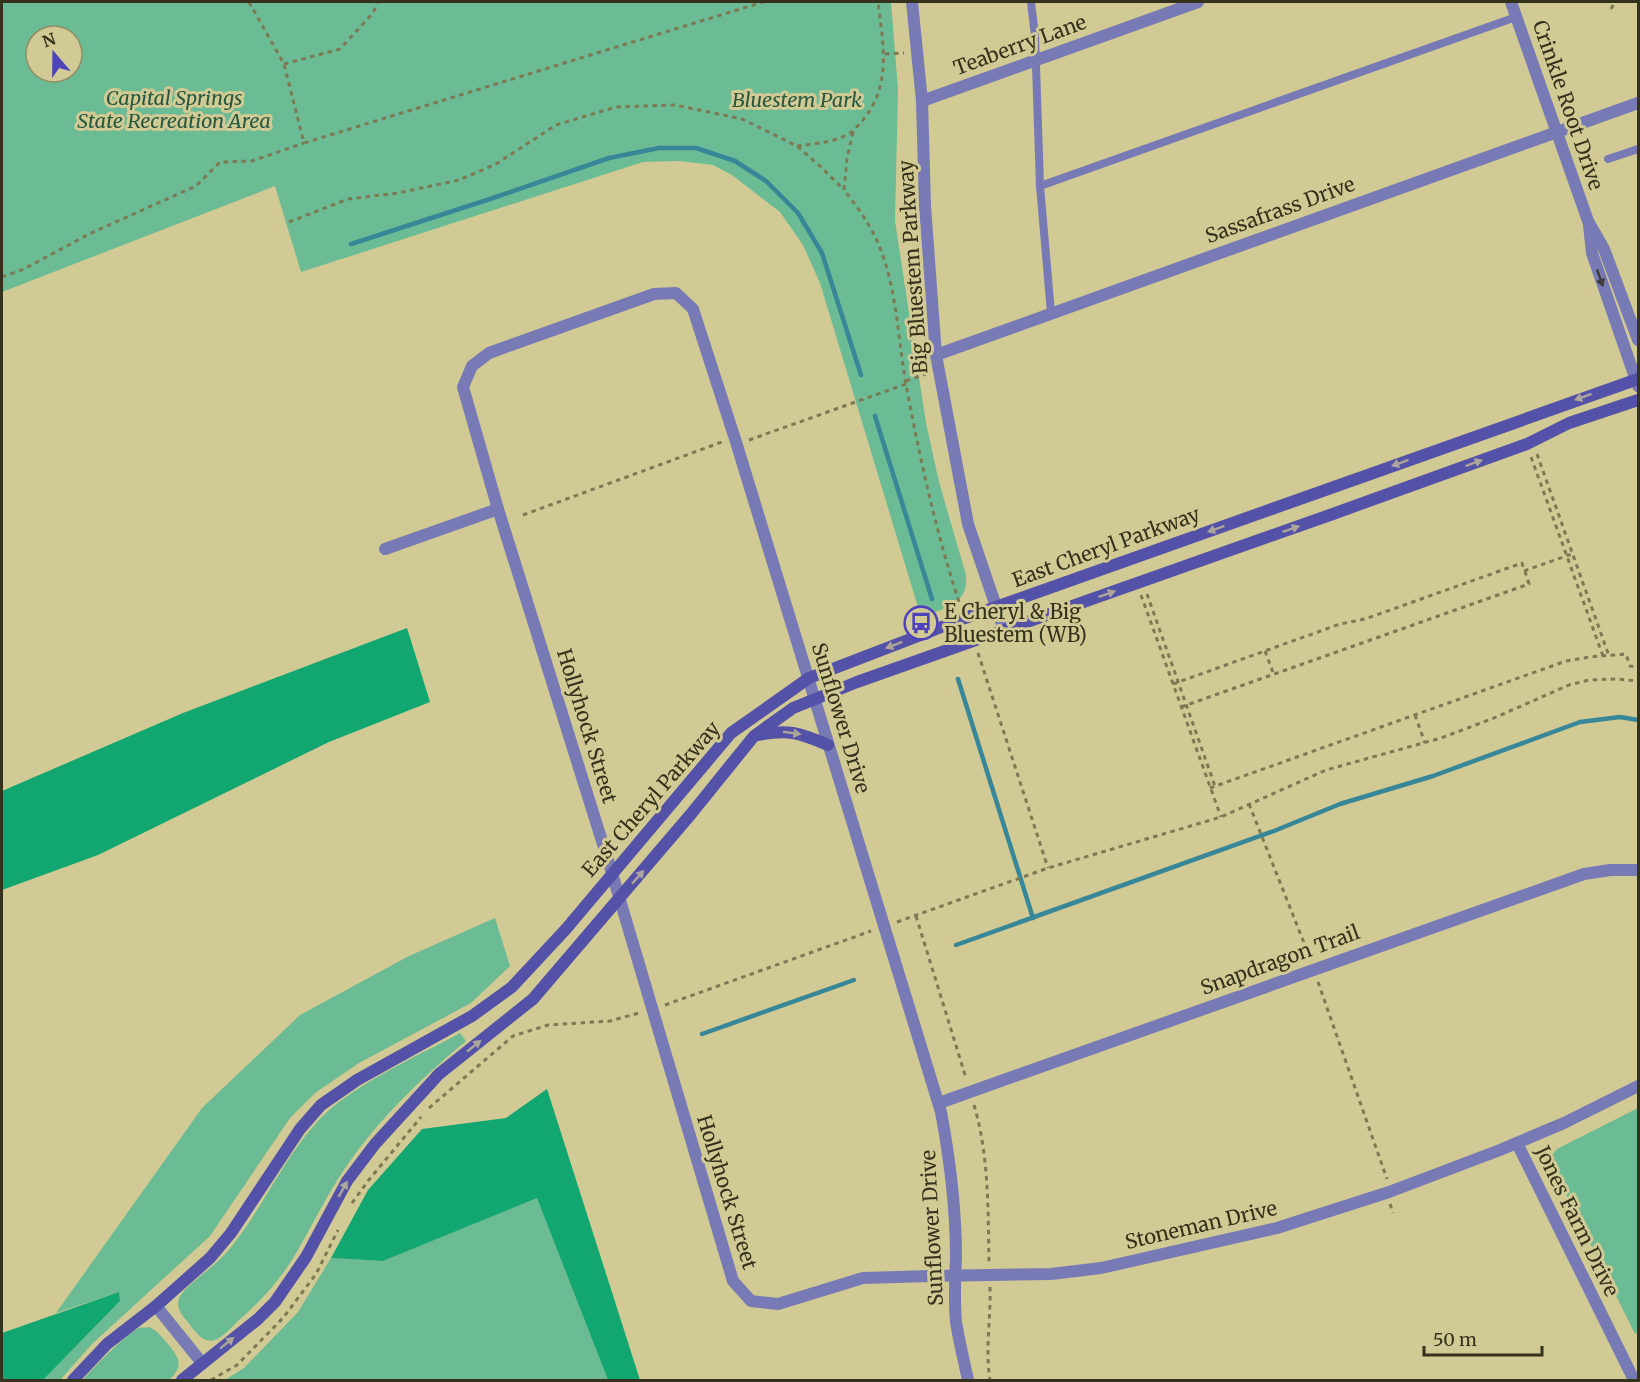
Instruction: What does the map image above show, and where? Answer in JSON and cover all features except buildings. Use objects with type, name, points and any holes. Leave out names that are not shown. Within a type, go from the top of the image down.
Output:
[{"type":"street","name":"Big Bluestem Parkway","points":[[912,2],[922,101],[925,206],[936,355],[969,524],[1004,630]]},
{"type":"street","name":"Teaberry Lane","points":[[922,101],[1198,2]]},
{"type":"street","name":"Crinkle Root Drive","points":[[1511,2],[1588,221],[1604,249],[1638,340]]},
{"type":"street","name":"Sassafrass Drive","points":[[936,355],[1638,103]]},
{"type":"street","name":"Crinkle Root Drive","points":[[1588,221],[1592,253],[1638,382]]},
{"type":"street","name":"Sunflower Drive","points":[[472,366],[489,353],[654,294],[676,293],[693,309],[740,453],[939,1103],[951,1164],[957,1324],[968,1380]]},
{"type":"street","name":"Hollyhock Street","points":[[472,366],[464,387],[498,508],[612,873],[733,1281],[751,1300]]},
{"type":"street","name":"East Cheryl Parkway","points":[[73,1380],[107,1344],[156,1306],[210,1258],[231,1233],[300,1129],[321,1106],[357,1080],[472,1016],[512,987],[540,959],[731,734],[809,678],[996,608],[1638,382]]},
{"type":"street","name":"East Cheryl Parkway","points":[[182,1380],[258,1319],[275,1302],[306,1257],[347,1181],[405,1109],[439,1074],[534,999],[692,814],[754,736],[783,713],[815,699],[1004,630],[1530,442],[1569,423],[1638,400]]},
{"type":"street","points":[[385,549],[498,508]]},
{"type":"street","points":[[754,736],[777,731],[798,733],[828,745]]},
{"type":"street","name":"Snapdragon Trail","points":[[939,1103],[1584,874],[1610,870],[1638,870]]},
{"type":"street","name":"Stoneman Drive","points":[[751,1300],[778,1304],[863,1278],[1051,1274],[1091,1270],[1216,1244],[1336,1210],[1443,1172],[1564,1123],[1638,1086]]},
{"type":"street","name":"Jones Farm Drive","points":[[1517,1143],[1634,1380]]},
{"type":"street","points":[[156,1306],[202,1363]]},
{"type":"lane","points":[[1031,2],[1035,36],[1040,186],[1051,313]]},
{"type":"lane","points":[[1040,186],[1516,17]]},
{"type":"lane","points":[[1608,159],[1638,149]]},
{"type":"path","points":[[249,2],[284,64],[304,143]]},
{"type":"path","points":[[284,64],[340,49],[373,13],[378,2]]},
{"type":"path","points":[[2,277],[24,269],[89,234],[196,186],[220,162],[252,161],[763,2]]},
{"type":"path","points":[[797,146],[841,138],[853,132],[872,109],[882,82],[885,54],[878,2]]},
{"type":"path","points":[[1611,9],[1614,2]]},
{"type":"path","points":[[885,54],[906,53]]},
{"type":"path","points":[[290,222],[348,199],[398,193],[459,180],[496,164],[556,125],[616,107],[675,105],[742,119],[797,146],[844,190],[866,220],[882,253],[896,312],[906,383],[933,517],[959,602]]},
{"type":"path","points":[[844,190],[847,158],[853,132]]},
{"type":"path","points":[[757,437],[928,373]]},
{"type":"path","points":[[523,515],[725,442]]},
{"type":"path","points":[[1530,442],[1609,656]]},
{"type":"path","points":[[1530,442],[1603,656]]},
{"type":"path","points":[[1524,571],[1572,554]]},
{"type":"path","points":[[1173,684],[1340,624],[1365,619],[1522,563],[1529,584],[1181,707]]},
{"type":"path","points":[[1140,582],[1215,786]]},
{"type":"path","points":[[1140,582],[1173,684],[1221,817]]},
{"type":"path","points":[[1265,651],[1274,675]]},
{"type":"path","points":[[978,653],[1048,868]]},
{"type":"path","points":[[1210,788],[1566,661],[1626,654],[1630,666],[1638,668]]},
{"type":"path","points":[[906,920],[1038,871],[1221,817],[1326,770],[1425,743],[1494,718],[1569,685],[1589,680],[1638,681]]},
{"type":"path","points":[[1415,715],[1425,743]]},
{"type":"path","points":[[1249,804],[1307,950]]},
{"type":"path","points":[[916,916],[964,1071]]},
{"type":"path","points":[[672,1002],[864,934]]},
{"type":"path","points":[[1321,990],[1386,1178]]},
{"type":"path","points":[[348,1210],[368,1181],[426,1110],[513,1036],[548,1025],[610,1021],[643,1012]]},
{"type":"path","points":[[976,1113],[987,1193],[989,1264]]},
{"type":"path","points":[[1391,1205],[1393,1213]]},
{"type":"path","points":[[211,1380],[237,1365],[283,1318],[316,1274],[338,1230]]},
{"type":"path","points":[[990,1287],[991,1310],[987,1352],[990,1380]]},
{"type":"green space","points":[[2,2],[891,2],[898,89],[895,221],[926,423],[939,482],[966,575],[963,593],[959,599],[946,608],[921,617],[820,283],[803,245],[780,212],[732,175],[713,165],[679,161],[643,162],[301,272],[275,186],[2,292]]},
{"type":"green space","points":[[407,628],[430,702],[329,742],[98,855],[2,890],[2,791],[183,713]]},
{"type":"green space","points":[[495,918],[510,966],[471,1003],[359,1063],[315,1093],[290,1118],[210,1236],[92,1344],[60,1380],[43,1380],[120,1301],[119,1292],[56,1313],[202,1108],[300,1015],[409,956]]},
{"type":"green space","points":[[460,1033],[466,1041],[407,1094],[380,1123],[346,1166],[295,1255],[270,1290],[222,1336],[209,1341],[200,1337],[182,1314],[178,1303],[179,1298],[228,1251],[305,1136],[332,1108],[366,1084]]},
{"type":"green space","points":[[547,1089],[640,1380],[608,1380],[537,1198],[383,1261],[331,1258],[368,1190],[422,1129],[506,1118]]},
{"type":"green space","points":[[1638,1108],[1638,1331],[1635,1334],[1550,1162],[1551,1156],[1557,1149]]},
{"type":"green space","points":[[537,1197],[608,1380],[225,1380],[244,1368],[298,1312],[331,1258],[383,1261]]},
{"type":"green space","points":[[119,1292],[120,1301],[43,1380],[2,1380],[2,1333]]},
{"type":"green space","points":[[149,1327],[161,1336],[177,1357],[179,1366],[169,1380],[83,1380],[126,1337],[139,1328]]},
{"type":"waterway","points":[[351,244],[609,158],[659,148],[696,148],[735,161],[766,181],[798,213],[822,253],[861,375]]},
{"type":"waterway","points":[[875,416],[932,599]]},
{"type":"waterway","points":[[958,679],[1033,918]]},
{"type":"waterway","points":[[956,945],[1274,831],[1340,804],[1433,776],[1580,722],[1620,717],[1638,720]]},
{"type":"waterway","points":[[702,1034],[854,980]]},
{"type":"place","name":"E Cheryl & Big Bluestem (WB)","points":[[921,623]]},
{"type":"park label","name":"Bluestem Park","points":[[797,100]]},
{"type":"park label","name":"Capital Springs State Recreation Area","points":[[174,110]]}]
